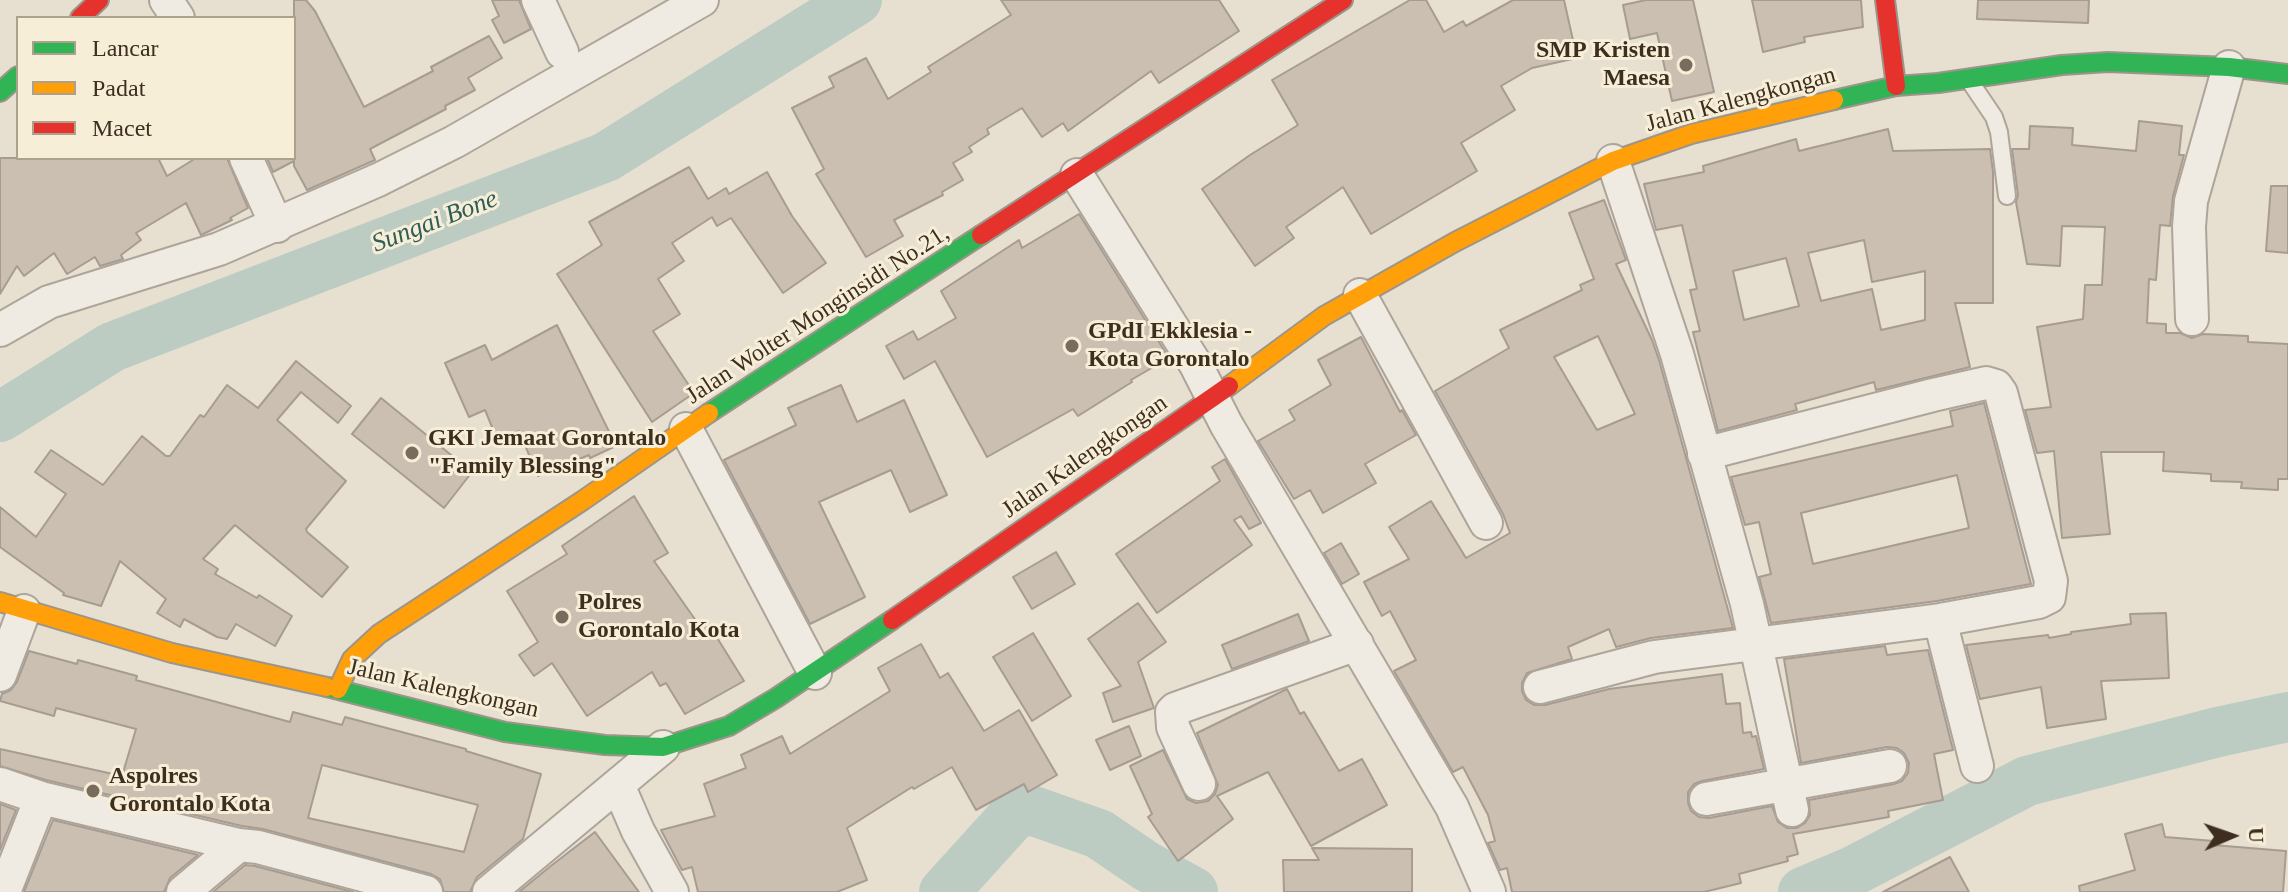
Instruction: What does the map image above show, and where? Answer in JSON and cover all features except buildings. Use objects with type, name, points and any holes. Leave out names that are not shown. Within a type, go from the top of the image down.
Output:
[{"type":"main road","points":[[82,16],[99,0]]},
{"type":"main road","name":"Jalan Wolter Monginsidi No.21,","points":[[338,689],[352,659],[379,634],[757,380],[1343,0]]},
{"type":"main road","points":[[1885,0],[1896,86]]},
{"type":"main road","name":"Jalan Kalengkongan","points":[[12,606],[172,653],[338,689],[505,732],[605,745],[663,747],[729,726],[815,673],[1212,398],[1324,316],[1455,242],[1613,161],[1691,134],[1896,86],[2108,62],[2229,67],[2288,74]]},
{"type":"main road","points":[[0,92],[16,78]]},
{"type":"street","points":[[538,0],[562,52]]},
{"type":"street","points":[[0,330],[49,302],[219,249],[378,180],[454,142],[702,0]]},
{"type":"street","points":[[2192,319],[2191,201],[2229,67]]},
{"type":"street","points":[[247,160],[277,226]]},
{"type":"street","points":[[1613,161],[1677,354],[1747,604],[1789,797]]},
{"type":"street","points":[[1077,175],[1196,365],[1212,398],[1452,807],[1489,892]]},
{"type":"street","points":[[1360,295],[1486,523]]},
{"type":"street","points":[[1540,687],[1654,657],[1940,620],[2039,602],[2049,597],[2051,581],[2001,393],[1996,386],[1986,383],[1933,395],[1704,454]]},
{"type":"street","points":[[686,429],[815,673]]},
{"type":"street","points":[[0,675],[12,606]]},
{"type":"street","points":[[1940,620],[1977,766]]},
{"type":"street","points":[[1199,784],[1173,727],[1172,712],[1175,709],[1357,644]]},
{"type":"street","points":[[497,889],[663,747]]},
{"type":"street","points":[[1706,799],[1789,797],[1890,766]]},
{"type":"street","points":[[0,784],[41,798],[258,847],[426,892]]},
{"type":"street","points":[[618,785],[638,831],[672,892]]},
{"type":"street","points":[[4,892],[41,798]]},
{"type":"street","points":[[183,892],[239,845]]},
{"type":"lane","points":[[1968,79],[1994,117],[1999,132],[2007,196]]},
{"type":"waterway","name":"Sungai Bone","points":[[0,417],[112,347],[606,157],[857,0]]},
{"type":"waterway","points":[[1803,892],[1853,871],[2027,781],[2288,717]]},
{"type":"waterway","points":[[944,892],[1012,817],[1028,809],[1099,834],[1146,866],[1193,892]]},
{"type":"traffic: fast","points":[[1834,100],[1896,86],[2108,62],[2229,67],[2288,74]]},
{"type":"traffic: fast","points":[[0,92],[16,78]]},
{"type":"traffic: fast","points":[[709,413],[981,235]]},
{"type":"traffic: fast","points":[[327,687],[505,732],[605,745],[663,747],[729,726],[892,620]]},
{"type":"traffic: slow","points":[[1229,386],[1324,316],[1455,242],[1613,161],[1691,134],[1834,100]]},
{"type":"traffic: slow","points":[[338,689],[352,659],[379,634],[582,501],[709,413]]},
{"type":"traffic: slow","points":[[0,602],[172,653],[327,687]]},
{"type":"traffic: jam","points":[[82,16],[99,0]]},
{"type":"traffic: jam","points":[[981,235],[1343,0]]},
{"type":"traffic: jam","points":[[1885,0],[1896,86]]},
{"type":"traffic: jam","points":[[892,620],[1229,386]]},
{"type":"place","name":"SMP Kristen Maesa","points":[[1686,65]]},
{"type":"place","name":"GPdI Ekklesia - Kota Gorontalo","points":[[1072,346]]},
{"type":"place","name":"GKI Jemaat Gorontalo \"Family Blessing\"","points":[[412,453]]},
{"type":"place","name":"Polres Gorontalo Kota","points":[[562,617]]},
{"type":"place","name":"Aspolres Gorontalo Kota","points":[[93,791]]}]
